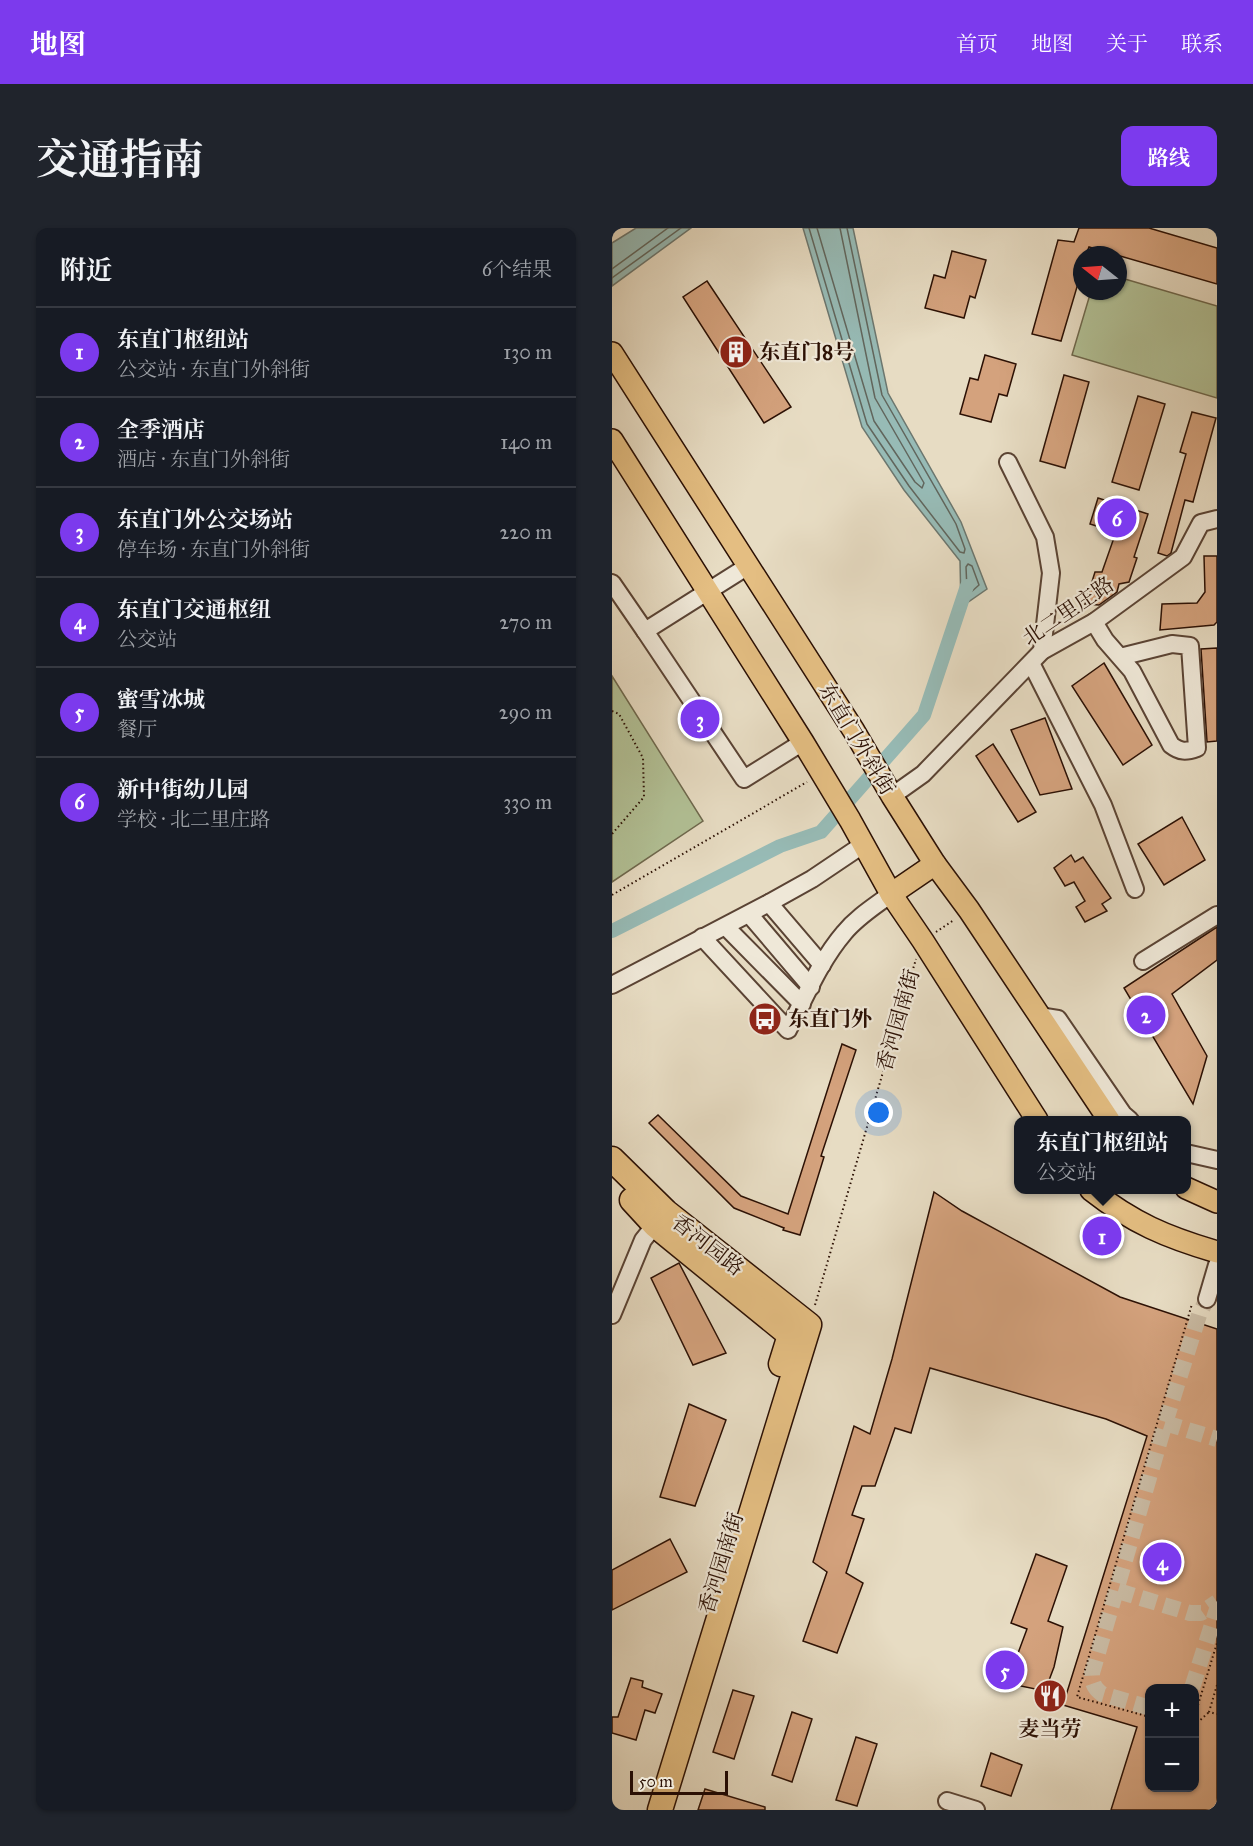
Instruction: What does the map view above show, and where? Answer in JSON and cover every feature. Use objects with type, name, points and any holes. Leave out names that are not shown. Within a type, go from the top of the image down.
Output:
[{"type":"highway","name":"香河园路","points":[[612,1159],[666,1212],[800,1330]]},
{"type":"highway","name":"香河园路","points":[[612,1180],[655,1225],[800,1330]]},
{"type":"highway","name":"香河园南街","points":[[642,1810],[800,1330]]},
{"type":"highway","name":"香河园南街","points":[[660,1810],[800,1330]]},
{"type":"main road","name":"东直门外斜街","points":[[612,353],[854,730],[935,864],[969,910],[1106,1116]]},
{"type":"main road","points":[[615,450],[803,742],[891,894],[1034,1116]]},
{"type":"main road","points":[[891,894],[935,864]]},
{"type":"main road","points":[[1191,1190],[1217,1202]]},
{"type":"main road","points":[[1095,1194],[1117,1210],[1152,1230],[1217,1252]]},
{"type":"street","points":[[1008,462],[1045,537],[1051,573],[1036,657],[1103,805],[1135,889]]},
{"type":"street","name":"北二里庄路","points":[[892,796],[923,774],[1036,657],[1094,622],[1184,557],[1201,523],[1217,519]]},
{"type":"street","points":[[645,631],[748,566]]},
{"type":"street","points":[[612,583],[744,779],[803,742]]},
{"type":"street","points":[[1094,622],[1105,640],[1132,671],[1171,745],[1178,750],[1188,751],[1197,748],[1190,646],[1172,644],[1120,657]]},
{"type":"street","points":[[612,985],[702,937],[726,927],[812,879],[864,844]]},
{"type":"street","points":[[702,937],[788,1030],[822,965],[843,934],[855,921],[891,894]]},
{"type":"street","points":[[769,903],[822,965]]},
{"type":"street","points":[[749,914],[811,987]]},
{"type":"street","points":[[1143,961],[1217,915]]},
{"type":"street","points":[[726,927],[802,1004]]},
{"type":"street","points":[[1039,1016],[1058,1018],[1125,1116]]},
{"type":"street","points":[[1191,1154],[1217,1160]]},
{"type":"street","points":[[612,1315],[643,1240],[655,1225]]},
{"type":"street","points":[[1201,1297],[1217,1265]]},
{"type":"street","points":[[947,1801],[976,1810]]},
{"type":"path","points":[[612,711],[619,714],[643,758],[644,797],[612,834]]},
{"type":"path","points":[[612,895],[822,774]]},
{"type":"path","name":"香河园南街","points":[[800,1330],[923,941],[969,910]]},
{"type":"path","points":[[1145,1716],[1077,1697],[1201,1297]]},
{"type":"path","points":[[1199,1702],[1217,1643]]},
{"type":"path","points":[[1199,1721],[1209,1712],[1217,1685]]},
{"type":"path","points":[[1209,1712],[1217,1714]]},
{"type":"green space","points":[[1127,280],[1217,306],[1217,398],[1072,355],[1088,300],[1127,300]]},
{"type":"green space","points":[[612,676],[703,821],[612,882]]},
{"type":"water","points":[[636,228],[691,228],[612,286],[612,243]]},
{"type":"water","points":[[803,228],[853,228],[888,393],[961,522],[987,589],[961,607],[960,561],[904,490],[862,427]]},
{"type":"building","points":[[1079,228],[1149,228],[1217,248],[1217,284],[1127,258],[1127,246],[1073,246],[1073,300],[1061,341],[1032,334],[1058,240],[1074,242]]},
{"type":"building","points":[[952,251],[986,260],[975,298],[970,296],[964,318],[925,308],[934,275],[945,278]]},
{"type":"building","name":"东直门8号","points":[[707,281],[791,407],[764,423],[683,297]]},
{"type":"building","points":[[985,355],[1016,364],[1007,396],[999,394],[991,422],[960,414],[970,378],[978,380]]},
{"type":"building","points":[[1064,375],[1089,382],[1065,468],[1040,461]]},
{"type":"building","points":[[1138,396],[1165,404],[1139,490],[1112,482]]},
{"type":"building","points":[[1192,412],[1216,418],[1193,502],[1185,500],[1171,553],[1167,556],[1158,553],[1186,454],[1180,452]]},
{"type":"building","points":[[1098,498],[1148,514],[1134,557],[1137,558],[1129,582],[1119,584],[1117,592],[1099,605],[1085,604],[1095,572],[1102,572],[1116,532],[1090,524]]},
{"type":"building","points":[[1204,556],[1217,556],[1217,622],[1214,625],[1160,630],[1162,604],[1197,603],[1205,592]]},
{"type":"building","points":[[1217,648],[1217,741],[1207,742],[1201,649]]},
{"type":"building","points":[[1104,663],[1152,745],[1123,765],[1072,686]]},
{"type":"building","points":[[1045,718],[1072,789],[1040,795],[1011,730]]},
{"type":"building","points":[[993,744],[1036,812],[1018,822],[976,756]]},
{"type":"building","points":[[1182,817],[1205,860],[1164,885],[1138,844]]},
{"type":"building","points":[[1071,855],[1075,862],[1083,857],[1111,898],[1102,904],[1107,911],[1085,922],[1076,907],[1085,901],[1074,882],[1065,886],[1054,868]]},
{"type":"building","points":[[1217,927],[1217,960],[1172,994],[1207,1056],[1193,1104],[1124,988]]},
{"type":"building","points":[[842,1044],[856,1050],[821,1156],[824,1157],[800,1235],[783,1230],[784,1228],[734,1208],[649,1123],[658,1115],[741,1196],[788,1214]]},
{"type":"building","points":[[934,1192],[962,1211],[1120,1297],[1217,1329],[1217,1810],[1111,1810],[1137,1727],[1063,1705],[1147,1436],[1106,1419],[930,1368],[911,1433],[895,1428],[875,1486],[862,1486],[852,1515],[864,1519],[846,1573],[863,1583],[837,1653],[803,1641],[827,1572],[813,1562],[854,1426],[870,1434],[892,1359]]},
{"type":"building","points":[[679,1263],[726,1353],[693,1365],[651,1278]]},
{"type":"building","points":[[689,1404],[726,1420],[695,1506],[660,1497]]},
{"type":"building","points":[[670,1539],[687,1572],[612,1610],[612,1570]]},
{"type":"building","points":[[1036,1554],[1067,1566],[1048,1621],[1063,1627],[1054,1667],[1045,1691],[1007,1683],[1027,1629],[1011,1623]]},
{"type":"building","points":[[631,1678],[643,1681],[642,1687],[662,1694],[655,1713],[645,1710],[636,1740],[612,1733],[612,1717],[618,1717]]},
{"type":"building","points":[[733,1690],[754,1696],[734,1759],[713,1752]]},
{"type":"building","points":[[792,1712],[812,1719],[792,1782],[772,1775]]},
{"type":"building","points":[[856,1737],[877,1744],[857,1806],[836,1800]]},
{"type":"building","points":[[991,1753],[1022,1765],[1011,1796],[981,1786]]},
{"type":"building","points":[[705,1789],[765,1807],[765,1810],[698,1810]]},
{"type":"waterway","points":[[612,931],[780,846],[821,832],[924,715],[967,586]]},
{"type":"tunnel","points":[[1145,1707],[1102,1694],[1094,1685],[1092,1673],[1165,1423],[1199,1315],[1207,1299]]},
{"type":"tunnel","points":[[1165,1423],[1217,1439]]},
{"type":"tunnel","points":[[1118,1591],[1190,1613],[1201,1613],[1217,1602]]},
{"type":"tunnel","points":[[1193,1684],[1217,1609]]},
{"type":"place","name":"东直门8号","points":[[736,352]]},
{"type":"place","name":"新中街幼儿园","points":[[1117,518]]},
{"type":"place","name":"东直门外公交场站","points":[[700,719]]},
{"type":"place","name":"全季酒店","points":[[1146,1015]]},
{"type":"place","name":"东直门外","points":[[765,1019]]},
{"type":"place","name":"东直门枢纽站","points":[[1102,1236]]},
{"type":"place","name":"东直门交通枢纽","points":[[1162,1562]]},
{"type":"place","name":"蜜雪冰城","points":[[1005,1670]]},
{"type":"place","name":"麦当劳","points":[[1050,1696]]}]
